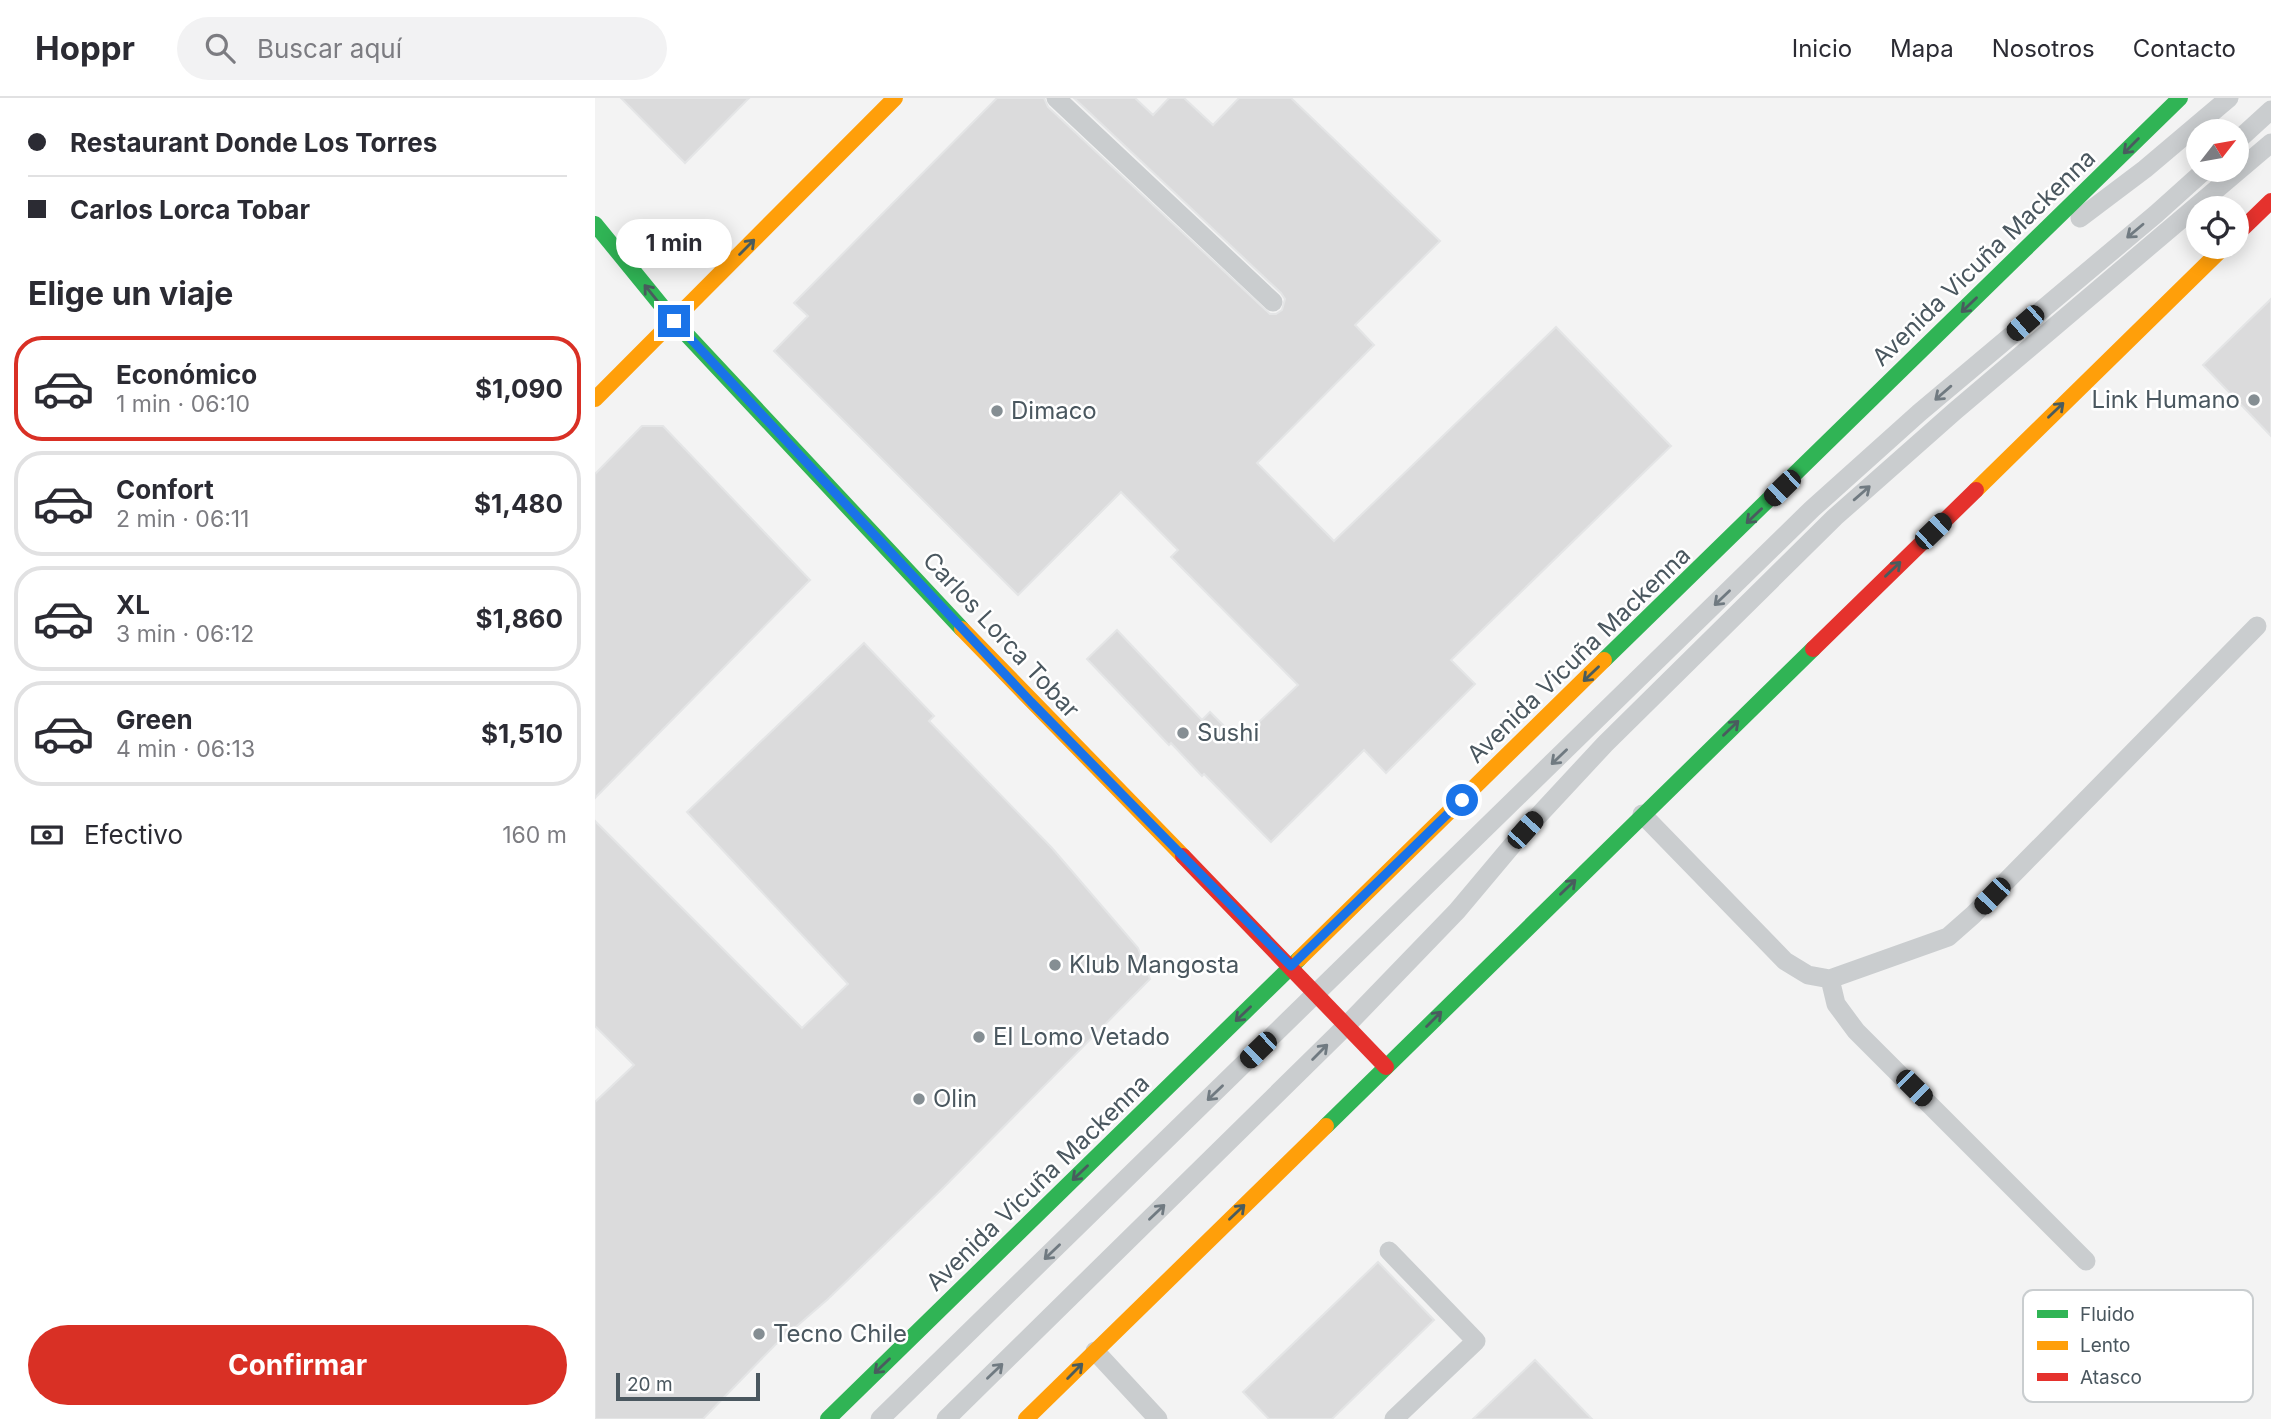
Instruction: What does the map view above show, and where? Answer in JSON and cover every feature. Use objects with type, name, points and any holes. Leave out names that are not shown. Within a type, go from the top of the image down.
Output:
[{"type":"main road","points":[[595,399],[895,98]]},
{"type":"main road","name":"Avenida Vicuña Mackenna","points":[[828,1419],[2180,98]]},
{"type":"main road","points":[[2249,222],[2271,201]]},
{"type":"main road","name":"Carlos Lorca Tobar","points":[[595,224],[674,321],[1031,702],[1291,966],[1386,1067]]},
{"type":"main road","points":[[1026,1419],[2212,259]]},
{"type":"lane","points":[[1056,98],[1273,302]]},
{"type":"lane","points":[[2001,274],[2145,169],[2229,98]]},
{"type":"lane","points":[[2249,130],[2271,110]]},
{"type":"lane","points":[[946,1419],[1346,1026],[1457,911],[1525,830],[1605,744],[1835,517],[1955,411],[2271,144]]},
{"type":"lane","points":[[880,1419],[1812,509],[1930,404],[2192,182]]},
{"type":"lane","points":[[1642,814],[1785,961],[1808,975],[1830,979],[1948,937],[1973,915],[2257,626]]},
{"type":"lane","points":[[1830,979],[1836,1004],[1856,1031],[2086,1261]]},
{"type":"lane","points":[[1389,1251],[1476,1341],[1394,1419]]},
{"type":"lane","points":[[1095,1352],[1158,1419]]},
{"type":"building","points":[[621,98],[749,98],[685,163]]},
{"type":"building","points":[[997,98],[1044,98],[1048,107],[1270,314],[1282,310],[1285,299],[1281,293],[1074,98],[1135,98],[1153,115],[1169,98],[1184,98],[1213,125],[1239,98],[1291,98],[1440,241],[1355,325],[1374,345],[1257,463],[1334,541],[1556,327],[1671,446],[1451,660],[1475,684],[1386,773],[1364,750],[1271,842],[1204,774],[1202,776],[1171,743],[1169,745],[1087,659],[1117,630],[1202,720],[1210,712],[1239,741],[1298,685],[1171,557],[1178,550],[1121,492],[1018,595],[774,351],[808,316],[794,303]]},
{"type":"building","name":"Link Humano","points":[[2271,299],[2271,436],[2203,365]]},
{"type":"building","points":[[642,426],[663,426],[810,580],[595,798],[595,474]]},
{"type":"building","points":[[864,643],[934,716],[929,721],[1052,848],[1138,948],[1150,979],[944,1187],[828,1299],[775,1345],[703,1419],[595,1419],[595,1102],[634,1065],[595,1026],[595,821],[802,1028],[848,984],[687,812]]},
{"type":"building","points":[[1378,1262],[1434,1320],[1332,1419],[1269,1419],[1243,1392]]},
{"type":"building","points":[[1535,1360],[1592,1419],[1473,1419]]},
{"type":"traffic: fast","points":[[1604,660],[2180,98]]},
{"type":"traffic: fast","points":[[595,224],[674,321],[962,629]]},
{"type":"traffic: fast","points":[[1326,1126],[1813,649]]},
{"type":"traffic: fast","points":[[828,1419],[1299,959]]},
{"type":"traffic: slow","points":[[595,399],[895,98]]},
{"type":"traffic: slow","points":[[1976,490],[2212,259]]},
{"type":"traffic: slow","points":[[962,629],[1183,856]]},
{"type":"traffic: slow","points":[[1299,959],[1604,660]]},
{"type":"traffic: slow","points":[[1026,1419],[1326,1126]]},
{"type":"traffic: jam","points":[[2249,222],[2271,201]]},
{"type":"traffic: jam","points":[[1813,649],[1976,490]]},
{"type":"traffic: jam","points":[[1183,856],[1386,1067]]},
{"type":"place","name":"Link Humano","points":[[2254,400]]},
{"type":"place","name":"Dimaco","points":[[997,411]]},
{"type":"place","name":"Sushi","points":[[1183,733]]},
{"type":"place","name":"Klub Mangosta","points":[[1055,965]]},
{"type":"place","name":"El Lomo Vetado","points":[[979,1037]]},
{"type":"place","name":"Olin","points":[[919,1099]]},
{"type":"place","name":"Tecno Chile","points":[[759,1334]]},
{"type":"route","points":[[674,321],[1031,702],[1291,966],[1462,800]]}]
